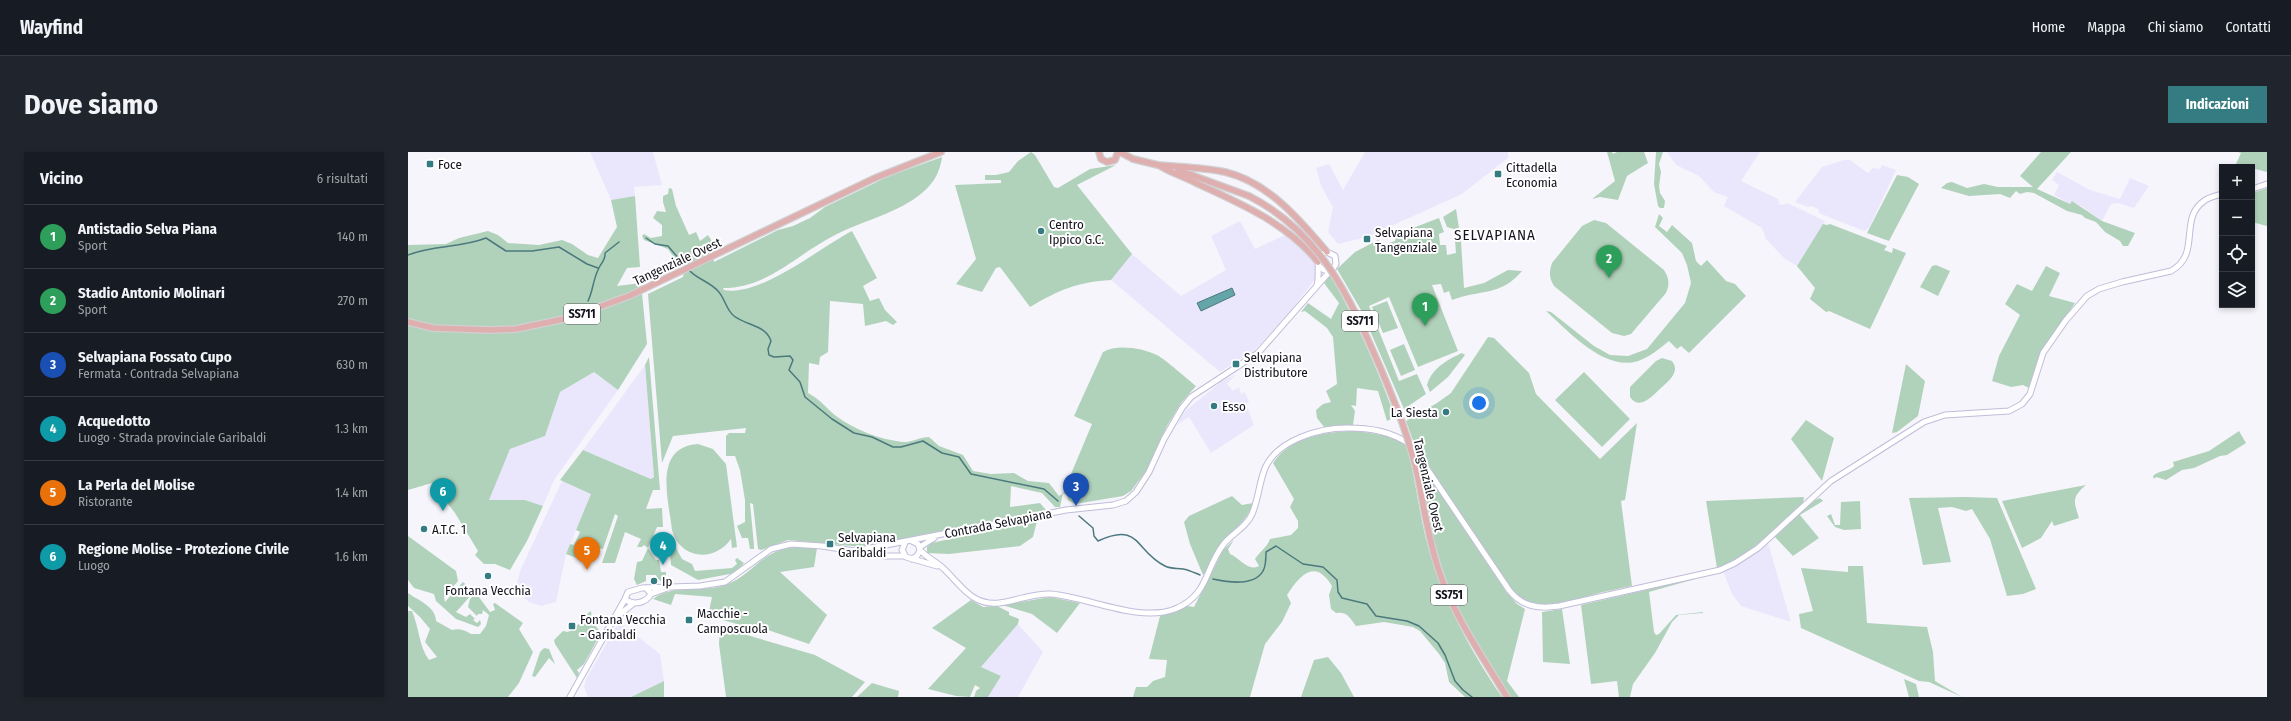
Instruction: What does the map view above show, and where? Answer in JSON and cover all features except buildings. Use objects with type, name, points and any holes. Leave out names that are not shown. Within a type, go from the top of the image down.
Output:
[{"type":"main road","name":"Tangenziale Ovest","points":[[408,322],[462,330],[516,329],[542,325],[589,312],[629,296],[875,178],[941,152]]},
{"type":"main road","points":[[1092,152],[1099,154]]},
{"type":"main road","name":"Tangenziale Ovest","points":[[1119,152],[1133,159],[1188,172],[1249,196],[1280,214],[1301,233],[1325,260],[1339,281],[1356,313],[1404,427],[1419,482],[1426,524],[1439,569],[1468,634],[1507,697]]},
{"type":"main road","points":[[1115,160],[1119,152]]},
{"type":"main road","name":"Tangenziale Ovest","points":[[1099,154],[1105,162],[1133,159]]},
{"type":"main road","points":[[1158,165],[1218,171],[1245,180],[1263,190],[1286,207],[1327,252],[1334,254],[1337,260],[1336,266],[1331,270],[1324,270],[1297,239],[1280,227],[1214,191],[1158,165]]},
{"type":"main road","points":[[2255,188],[2267,184]]},
{"type":"main road","points":[[855,551],[905,543],[912,540],[926,556],[943,568],[965,591],[981,602],[999,603],[1049,594],[1153,613],[1174,609],[1187,603],[1199,592],[1222,547],[1249,521],[1262,479],[1272,458],[1280,450],[1294,441],[1338,428],[1362,428],[1385,432],[1411,445],[1513,595],[1525,603],[1540,608],[1559,606],[1720,570],[1758,548],[1818,493],[1855,464],[1924,422],[1944,415],[2009,411],[2022,404],[2030,394],[2043,353],[2087,296],[2099,289],[2122,282],[2171,272],[2178,268],[2186,259],[2189,250],[2190,225],[2199,205],[2206,200],[2219,195]]},
{"type":"main road","points":[[1316,288],[1319,279],[1320,255],[1327,252]]},
{"type":"main road","name":"Contrada Selvapiana","points":[[912,540],[1066,510],[1113,505],[1132,497],[1149,472],[1164,439],[1182,408],[1191,397],[1258,352],[1331,270]]},
{"type":"main road","name":"Contrada Selvapiana","points":[[920,549],[938,536]]},
{"type":"main road","points":[[905,543],[902,550],[905,556]]},
{"type":"main road","points":[[570,697],[613,622],[626,595],[631,590],[713,585],[725,582],[771,549],[791,544],[822,546],[905,556],[943,568]]},
{"type":"main road","points":[[911,559],[917,556],[920,549]]},
{"type":"main road","points":[[613,622],[621,612],[634,603],[647,599],[651,594],[669,587]]},
{"type":"main road","points":[[646,588],[651,594]]},
{"type":"main road","points":[[625,599],[634,603]]},
{"type":"shaded area","points":[[590,152],[653,152],[662,185],[634,187],[635,196],[611,200]]},
{"type":"shaded area","points":[[1365,152],[1508,152],[1508,158],[1462,194],[1367,237],[1338,244],[1328,232],[1333,207],[1321,186],[1316,168],[1329,164],[1343,190]]},
{"type":"shaded area","points":[[1667,152],[1760,152],[1741,181],[1778,199],[1779,204],[1783,205],[1787,203],[1825,221],[1797,266],[1784,258],[1766,239],[1762,228],[1724,206],[1728,197],[1714,192],[1699,176],[1676,165]]},
{"type":"shaded area","points":[[1844,160],[1850,160],[1868,173],[1873,168],[1880,169],[1882,165],[1896,170],[1869,228],[1864,231],[1819,213],[1818,209],[1811,206],[1808,207],[1795,202],[1822,167]]},
{"type":"shaded area","points":[[2057,172],[2090,190],[2120,199],[2130,178],[2149,186],[2134,208],[2118,203],[2111,204],[2102,221],[2072,201],[2070,204],[2054,195],[2059,185],[2052,180]]},
{"type":"shaded area","points":[[1240,221],[1255,249],[1285,235],[1292,239],[1314,261],[1317,267],[1316,278],[1293,308],[1256,349],[1220,372],[1111,280],[1132,254],[1181,296],[1226,270],[1211,236]]},
{"type":"shaded area","points":[[645,365],[654,477],[652,479],[583,450]]},
{"type":"shaded area","points":[[594,372],[618,390],[554,480],[543,506],[525,500],[488,500],[510,449],[545,436],[560,392]]},
{"type":"shaded area","points":[[1236,374],[1227,384],[1233,391],[1239,387],[1241,394],[1245,392],[1249,402],[1246,404],[1254,425],[1211,453],[1189,417],[1177,425],[1184,412],[1222,381]]},
{"type":"shaded area","points":[[562,481],[592,493],[566,554],[556,602],[541,606],[529,602],[515,590],[520,571]]},
{"type":"shaded area","points":[[1768,543],[1791,622],[1741,606],[1732,594],[1723,571],[1749,557]]},
{"type":"shaded area","points":[[619,622],[660,654],[664,681],[631,697],[588,697],[584,687],[586,679]]},
{"type":"shaded area","points":[[1018,624],[1043,652],[1018,697],[988,697],[1001,676],[981,667]]},
{"type":"green space","name":"Centro Ippico G.C.","points":[[1031,152],[1035,155],[1054,187],[1058,188],[1090,169],[1116,165],[1077,185],[1132,254],[1111,280],[1088,283],[1069,288],[1030,307],[1000,267],[996,268],[982,292],[956,284],[976,259],[955,185],[1001,183],[1001,180],[985,180],[985,175],[996,175],[1009,172],[1018,161]]},
{"type":"green space","points":[[1607,152],[1612,152],[1613,154],[1617,152],[1644,152],[1648,163],[1627,176],[1618,200],[1600,197],[1592,199],[1615,181]]},
{"type":"green space","points":[[1656,152],[1663,152],[1659,164],[1661,172],[1659,186],[1660,193],[1665,201],[1664,208],[1660,208],[1658,206],[1654,184]]},
{"type":"green space","points":[[2041,152],[2071,152],[2037,189],[2070,204],[2072,201],[2102,221],[2135,233],[2128,246],[2123,246],[2120,241],[2105,232],[2096,222],[2085,218],[2082,215],[2067,211],[2034,193],[2027,192],[2020,194],[2016,191],[2010,198],[2000,194],[1969,196],[1941,188],[1947,183],[1952,182],[1967,188],[1984,184],[1998,187],[2033,187],[2020,176]]},
{"type":"green space","points":[[2238,152],[2267,152],[2267,172],[2255,169],[2255,164],[2236,164],[2241,153]]},
{"type":"green space","points":[[942,157],[940,168],[933,181],[922,193],[903,206],[837,234],[769,276],[740,286],[723,288],[724,290],[739,290],[755,286],[772,279],[790,270],[852,231],[877,278],[863,286],[870,301],[879,298],[885,310],[897,322],[893,325],[886,321],[865,326],[863,304],[830,301],[828,352],[820,357],[819,365],[809,363],[808,393],[843,421],[868,433],[885,439],[902,442],[909,442],[929,437],[939,446],[963,455],[973,471],[991,474],[1014,473],[1028,481],[1049,483],[1059,496],[1063,493],[1060,507],[1055,507],[1042,493],[1011,486],[1010,507],[1040,503],[1046,510],[863,547],[788,540],[761,550],[758,549],[753,504],[750,503],[754,549],[750,549],[748,538],[742,538],[737,526],[745,522],[745,500],[740,470],[735,456],[726,456],[726,436],[729,433],[745,433],[746,428],[673,436],[662,463],[648,294],[683,277],[684,272],[668,249],[644,240],[642,236],[644,234],[651,238],[662,236],[662,225],[653,218],[657,211],[666,212],[663,196],[668,194],[669,188],[672,189],[676,206],[689,235],[696,232],[700,241],[708,235],[713,243],[714,262],[778,230],[793,226],[810,218],[825,207],[889,176]]},
{"type":"green space","points":[[1897,175],[1908,177],[1919,184],[1889,241],[1867,233]]},
{"type":"green space","points":[[2267,188],[2267,226],[2255,223],[2255,192]]},
{"type":"green space","points":[[635,196],[640,267],[627,268],[617,286],[641,283],[647,344],[618,390],[594,372],[560,392],[545,436],[510,449],[489,500],[525,500],[543,506],[527,541],[510,570],[495,564],[484,564],[475,555],[478,551],[455,513],[432,483],[408,490],[408,245],[446,244],[459,238],[488,231],[498,235],[508,243],[539,245],[562,240],[572,244],[588,255],[598,258],[617,227],[611,200]]},
{"type":"green space","points":[[1456,209],[1461,241],[1464,288],[1484,283],[1508,270],[1522,271],[1506,285],[1498,289],[1452,300],[1449,291],[1444,293],[1441,284],[1432,285],[1458,351],[1418,367],[1389,297],[1369,306],[1399,381],[1417,374],[1426,394],[1404,409],[1361,310],[1337,269],[1355,252],[1378,240],[1383,245],[1395,241],[1397,234],[1439,218],[1444,232],[1439,234],[1440,245],[1446,245],[1447,255],[1456,253],[1454,229],[1447,227],[1443,217]]},
{"type":"green space","points":[[1659,214],[1663,218],[1659,226],[1667,232],[1672,225],[1692,243],[1696,261],[1701,266],[1707,260],[1726,281],[1735,284],[1746,296],[1689,353],[1681,346],[1677,349],[1669,341],[1658,350],[1638,361],[1625,363],[1613,361],[1588,348],[1546,311],[1551,312],[1594,346],[1610,355],[1628,356],[1647,349],[1685,303],[1691,283],[1687,265],[1682,253],[1655,227]]},
{"type":"green space","points":[[1594,220],[1606,223],[1664,270],[1668,278],[1666,293],[1631,334],[1624,336],[1612,333],[1554,286],[1550,278],[1552,263],[1582,226]]},
{"type":"green space","points":[[1823,224],[1830,224],[1887,246],[1884,250],[1892,253],[1893,248],[1906,253],[1870,329],[1829,311],[1826,312],[1810,299],[1815,288],[1797,266]]},
{"type":"green space","points":[[1936,265],[1950,271],[1938,296],[1920,287],[1932,266]]},
{"type":"green space","points":[[2046,266],[2060,273],[2049,296],[2075,303],[2041,353],[2029,388],[2023,385],[2011,387],[1992,381],[1999,356],[2020,315],[2005,304],[2017,284],[2032,291]]},
{"type":"green space","points":[[1330,275],[1358,327],[1374,363],[1395,417],[1387,421],[1378,391],[1357,388],[1356,406],[1351,405],[1355,411],[1353,425],[1324,427],[1317,418],[1316,410],[1323,404],[1331,402],[1326,391],[1337,384],[1333,337],[1327,328],[1305,311],[1301,312],[1308,303],[1331,319],[1339,303],[1324,283]]},
{"type":"green space","points":[[1387,301],[1398,328],[1383,333],[1372,307]]},
{"type":"green space","points":[[1488,337],[1494,338],[1529,373],[1536,394],[1600,459],[1637,423],[1625,500],[1621,501],[1632,586],[1549,605],[1529,602],[1520,597],[1511,589],[1415,446],[1406,421],[1451,393]]},
{"type":"green space","points":[[1404,344],[1415,370],[1401,376],[1390,350]]},
{"type":"green space","points":[[1115,348],[1130,348],[1157,355],[1196,386],[1181,403],[1167,426],[1146,471],[1131,491],[1123,496],[1075,504],[1068,500],[1067,495],[1063,493],[1092,424],[1074,416],[1103,352]]},
{"type":"green space","points":[[1462,353],[1465,355],[1448,377],[1430,392],[1427,385],[1436,369]]},
{"type":"green space","points":[[649,357],[660,490],[653,490],[646,509],[662,508],[663,527],[657,527],[648,548],[644,545],[642,547],[637,547],[641,539],[625,532],[615,563],[602,563],[618,516],[615,514],[603,549],[594,547],[587,562],[566,554],[570,544],[574,545],[580,532],[576,530],[591,494],[560,480],[583,450],[651,479],[654,477],[645,365]]},
{"type":"green space","points":[[1662,358],[1672,361],[1674,364],[1675,370],[1672,377],[1646,401],[1638,403],[1634,401],[1630,397],[1630,387],[1656,361]]},
{"type":"green space","points":[[1906,364],[1925,381],[1918,416],[1897,432],[1892,433]]},
{"type":"green space","points":[[1584,372],[1630,419],[1602,447],[1555,400]]},
{"type":"green space","points":[[1806,420],[1834,438],[1822,481],[1791,439]]},
{"type":"green space","points":[[1358,431],[1388,436],[1406,444],[1426,539],[1432,560],[1448,601],[1467,641],[1502,697],[1465,697],[1449,682],[1445,663],[1439,654],[1420,631],[1413,627],[1384,622],[1356,626],[1346,614],[1336,613],[1331,609],[1329,595],[1332,586],[1320,573],[1314,571],[1308,572],[1302,576],[1287,595],[1291,603],[1282,622],[1265,644],[1250,697],[1133,697],[1136,687],[1147,687],[1153,681],[1165,677],[1167,660],[1149,659],[1160,616],[1187,606],[1194,607],[1223,550],[1234,540],[1228,549],[1230,554],[1248,566],[1259,566],[1255,559],[1270,539],[1291,535],[1298,528],[1298,521],[1290,507],[1294,499],[1273,463],[1281,454],[1300,441],[1323,434]]},
{"type":"green space","points":[[2239,431],[2246,443],[2227,455],[2220,456],[2194,468],[2182,470],[2166,480],[2156,477],[2154,479],[2153,476],[2155,474],[2174,466],[2173,462],[2209,451]]},
{"type":"green space","points":[[698,444],[713,449],[726,464],[737,547],[732,548],[731,539],[724,547],[716,552],[707,554],[690,552],[682,547],[676,540],[672,530],[668,505],[667,477],[669,465],[674,455],[684,447]]},
{"type":"green space","points":[[1418,460],[1507,593],[1517,604],[1525,609],[1507,681],[1519,697],[1511,697],[1476,640],[1452,594],[1441,565],[1433,535]]},
{"type":"green space","points":[[2086,485],[2078,493],[2075,500],[2079,518],[2054,526],[2052,521],[2041,538],[2022,548],[2002,501]]},
{"type":"green space","points":[[1232,496],[1242,505],[1253,503],[1247,516],[1218,547],[1203,575],[1190,544],[1184,522],[1189,516]]},
{"type":"green space","points":[[1804,497],[1803,503],[1763,540],[1741,556],[1717,568],[1706,501]]},
{"type":"green space","points":[[1820,498],[1823,501],[1800,515],[1819,538],[1793,556],[1774,536],[1815,500]]},
{"type":"green space","points":[[1909,498],[1997,498],[2036,589],[2023,594],[2007,596],[1990,539],[1972,509],[1966,511],[1952,507],[1938,508],[1951,562],[1923,565]]},
{"type":"green space","points":[[1860,501],[1861,529],[1844,530],[1835,527],[1827,516],[1831,514],[1835,525],[1840,525],[1841,502]]},
{"type":"green space","points":[[1037,521],[1033,537],[1020,546],[949,554],[927,553],[927,547],[931,543]]},
{"type":"green space","points":[[408,536],[456,571],[458,581],[444,597],[445,602],[463,582],[474,592],[456,612],[466,617],[470,614],[475,619],[473,620],[477,623],[480,620],[481,624],[478,627],[456,619],[436,601],[434,594],[414,588],[408,580]]},
{"type":"green space","points":[[671,539],[682,559],[692,564],[695,571],[732,568],[737,564],[735,560],[737,558],[744,563],[735,573],[698,580],[671,565],[669,540]]},
{"type":"green space","points":[[795,547],[817,548],[814,567],[780,572],[827,615],[809,644],[750,624],[748,627],[708,616],[712,597],[675,594],[671,605],[653,599],[670,591],[725,585],[743,576],[773,553],[783,549]]},
{"type":"green space","points":[[648,548],[656,560],[659,560],[661,572],[666,572],[666,583],[659,580],[656,575],[646,575],[646,581],[637,585],[634,579],[637,562],[642,561]]},
{"type":"green space","points":[[1848,566],[1863,566],[1867,623],[1927,627],[1933,652],[1935,681],[1962,697],[1929,682],[1919,681],[1801,628],[1799,614],[1813,611],[1801,568],[1848,572]]},
{"type":"green space","points":[[1695,579],[1649,592],[1654,632],[1656,635],[1659,634],[1676,615],[1703,613],[1679,615],[1672,622],[1655,653],[1633,684],[1630,697],[1619,697],[1617,681],[1591,684],[1581,605]]},
{"type":"green space","points":[[408,593],[430,607],[436,621],[452,630],[459,629],[471,634],[480,634],[486,626],[489,615],[483,610],[482,614],[478,614],[477,616],[468,607],[470,599],[476,593],[490,612],[495,610],[493,604],[495,603],[523,623],[519,629],[533,652],[519,683],[508,697],[408,697],[408,611],[412,611],[423,649],[429,660],[437,657],[425,642],[430,629],[408,606]]},
{"type":"green space","points":[[1050,597],[1080,603],[1057,633],[1032,614],[1002,605]]},
{"type":"green space","points":[[971,600],[983,607],[997,606],[1009,612],[1009,615],[1019,619],[1018,624],[981,667],[1001,676],[988,697],[974,697],[976,691],[980,688],[975,685],[970,697],[956,696],[928,689],[966,648],[932,628]]},
{"type":"green space","points":[[1562,609],[1570,664],[1543,662],[1542,612]]},
{"type":"green space","points":[[591,611],[592,621],[601,633],[584,664],[577,670],[579,673],[577,678],[555,644],[554,640],[563,631],[568,632],[580,623],[580,619]]},
{"type":"green space","points":[[720,627],[815,655],[865,682],[852,697],[726,697],[719,644]]},
{"type":"green space","points":[[544,648],[549,649],[555,664],[549,658],[535,677],[532,676],[540,652]]},
{"type":"green space","points":[[1328,657],[1341,673],[1354,697],[1301,697],[1314,660]]},
{"type":"green space","points":[[1904,679],[1916,684],[1919,697],[1909,697]]},
{"type":"green space","points":[[664,681],[664,697],[631,697]]},
{"type":"green space","points":[[872,683],[899,691],[898,697],[857,697]]},
{"type":"water","points":[[1232,288],[1235,295],[1201,311],[1197,303]]},
{"type":"waterway","points":[[408,255],[486,238],[506,251],[532,251],[559,247],[587,264],[598,268]]},
{"type":"waterway","points":[[646,238],[655,244],[668,246],[685,266]]},
{"type":"waterway","points":[[588,301],[596,274],[605,258],[605,253],[619,242]]},
{"type":"waterway","points":[[688,269],[718,291],[729,311],[734,316],[761,329],[769,336],[771,341],[768,349],[769,355],[774,357],[790,356],[793,360],[789,370],[800,382],[805,397],[832,419],[854,433],[872,437],[893,447],[901,447],[923,441],[942,453],[959,457],[971,474],[1044,489],[1058,501]]},
{"type":"waterway","points":[[1079,516],[1093,528],[1094,536],[1098,541],[1122,534],[1130,536],[1155,560],[1165,566],[1185,569],[1200,575]]},
{"type":"waterway","points":[[1213,579],[1240,582],[1259,576],[1264,569],[1266,552],[1276,546],[1303,564],[1323,567],[1337,580],[1338,592],[1342,598],[1367,604],[1376,616],[1407,621],[1419,626],[1438,643],[1445,655],[1455,681],[1472,697]]},
{"type":"place","name":"Foce","points":[[430,164]]},
{"type":"place","name":"Cittadella Economia","points":[[1498,174]]},
{"type":"place","name":"Centro Ippico G.C.","points":[[1041,231]]},
{"type":"place","name":"Selvapiana Tangenziale","points":[[1367,239]]},
{"type":"place","name":"Stadio Antonio Molinari","points":[[1609,278]]},
{"type":"place","name":"Antistadio Selva Piana","points":[[1425,326]]},
{"type":"place","name":"Selvapiana Distributore","points":[[1236,364]]},
{"type":"place","name":"Esso","points":[[1214,406]]},
{"type":"place","name":"La Siesta","points":[[1446,412]]},
{"type":"place","name":"Selvapiana Fossato Cupo","points":[[1076,506]]},
{"type":"place","name":"Regione Molise - Protezione Civile","points":[[443,511]]},
{"type":"place","name":"A.T.C. 1","points":[[424,529]]},
{"type":"place","name":"Selvapiana Garibaldi","points":[[830,544]]},
{"type":"place","name":"Acquedotto","points":[[663,565]]},
{"type":"place","name":"La Perla del Molise","points":[[587,570]]},
{"type":"place","name":"Fontana Vecchia","points":[[488,576]]},
{"type":"place","name":"Ip","points":[[654,581]]},
{"type":"place","name":"Macchie - Camposcuola","points":[[689,620]]},
{"type":"place","name":"Fontana Vecchia - Garibaldi","points":[[572,626]]},
{"type":"district","name":"SELVAPIANA","points":[[1495,235]]}]
